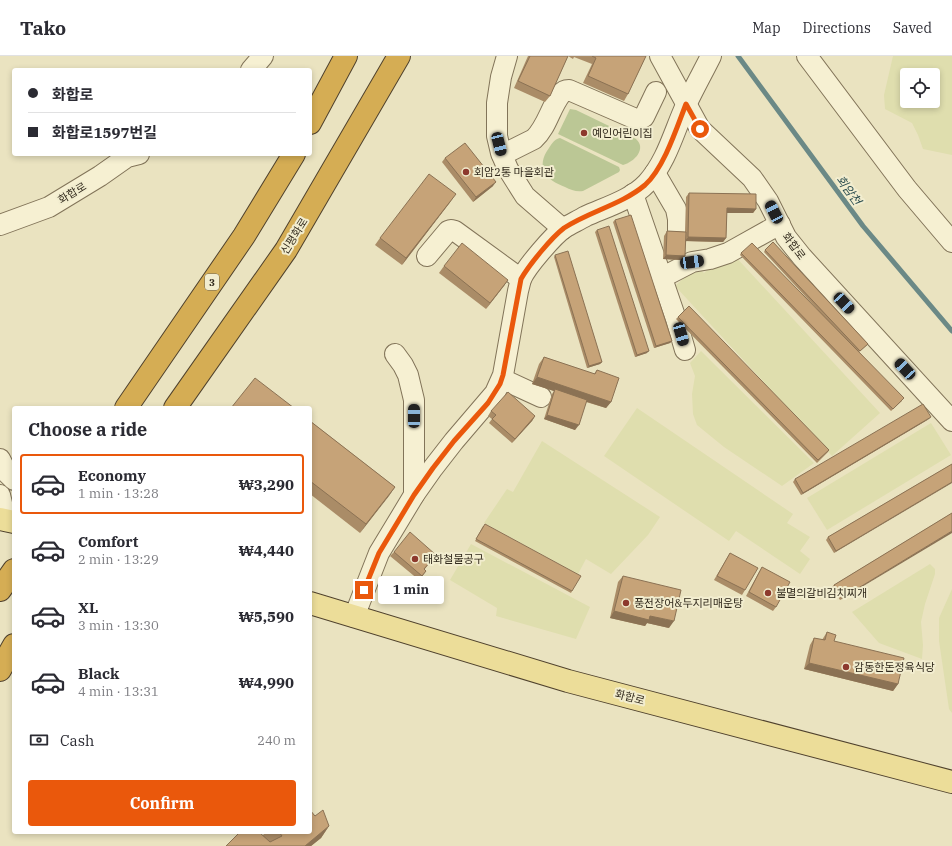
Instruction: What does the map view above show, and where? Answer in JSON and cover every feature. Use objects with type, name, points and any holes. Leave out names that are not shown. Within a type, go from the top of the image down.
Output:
[{"type":"highway","points":[[312,119],[346,56]]},
{"type":"highway","name":"신평화로","points":[[176,406],[286,250],[399,56]]},
{"type":"highway","name":"3","points":[[127,406],[244,236],[293,156]]},
{"type":"highway","points":[[0,652],[12,636]]},
{"type":"highway","points":[[0,670],[12,649]]},
{"type":"main road","name":"화합로","points":[[312,604],[568,681],[952,782]]},
{"type":"street","points":[[253,68],[263,56]]},
{"type":"street","points":[[507,56],[501,77],[497,103],[496,136],[502,155],[508,169],[525,196],[563,229]]},
{"type":"street","name":"화합로","points":[[660,56],[691,95],[700,129],[752,178],[768,201],[786,236],[802,257],[952,420]]},
{"type":"street","points":[[354,617],[379,553],[414,495],[454,441],[492,398],[502,379],[521,279],[527,269],[545,247],[563,229],[584,217],[633,194],[646,184],[664,158],[691,95],[711,56]]},
{"type":"street","points":[[807,56],[907,189],[952,242]]},
{"type":"street","points":[[502,155],[534,139],[538,135],[561,94],[566,90],[638,120],[644,117],[656,92]]},
{"type":"street","name":"화합로","points":[[0,225],[49,207],[100,176],[127,157],[131,156]]},
{"type":"street","points":[[655,173],[676,210],[678,219],[678,234]]},
{"type":"street","points":[[633,194],[676,319],[685,350]]},
{"type":"street","points":[[661,278],[692,262],[710,259],[728,253],[780,224]]},
{"type":"street","points":[[427,256],[448,231],[451,230],[455,231],[521,279]]},
{"type":"street","points":[[395,354],[408,375],[414,400],[414,495]]},
{"type":"street","points":[[502,379],[541,397]]},
{"type":"street","points":[[0,459],[7,473],[12,478]]},
{"type":"street","points":[[0,495],[7,520]]},
{"type":"green space","points":[[893,56],[952,56],[952,155],[923,149],[912,123],[885,109],[884,95]]},
{"type":"green space","points":[[570,109],[576,110],[636,139],[640,147],[638,155],[623,165],[558,134]]},
{"type":"green space","points":[[560,138],[619,167],[619,172],[583,191],[574,190],[558,184],[548,177],[543,167],[543,161],[551,144]]},
{"type":"green space","points":[[733,254],[880,413],[832,456],[675,286],[697,266],[704,273],[717,261]]},
{"type":"green space","points":[[701,351],[814,463],[782,486],[724,447],[697,425],[693,414],[692,394],[695,376],[690,363]]},
{"type":"green space","points":[[637,408],[793,514],[787,523],[810,537],[800,551],[810,559],[800,574],[736,531],[729,541],[604,456]]},
{"type":"green space","points":[[931,423],[951,455],[827,530],[807,498]]},
{"type":"green space","points":[[542,441],[660,517],[648,535],[611,574],[586,559],[578,574],[484,523],[507,489],[513,492]]},
{"type":"green space","points":[[471,544],[590,607],[576,639],[496,616],[497,608],[450,580]]},
{"type":"green space","points":[[930,564],[935,569],[935,574],[921,622],[923,645],[922,659],[879,643],[852,612]]},
{"type":"green space","points":[[952,589],[952,713],[949,709],[939,641],[939,618]]},
{"type":"building","points":[[530,56],[568,56],[550,96],[518,81]]},
{"type":"building","points":[[592,56],[646,56],[628,94],[588,76],[596,58]]},
{"type":"building","name":"회암2통 마을회관","points":[[465,143],[496,182],[476,197],[445,158]]},
{"type":"building","points":[[429,174],[456,194],[406,258],[380,238]]},
{"type":"building","points":[[689,193],[756,194],[756,209],[727,208],[726,238],[688,237]]},
{"type":"building","points":[[631,215],[672,341],[656,346],[615,220]]},
{"type":"building","points":[[609,226],[649,351],[637,355],[597,230]]},
{"type":"building","points":[[667,231],[686,232],[685,256],[666,255]]},
{"type":"building","points":[[773,242],[868,344],[860,351],[765,250]]},
{"type":"building","points":[[462,243],[508,280],[490,303],[444,266]]},
{"type":"building","points":[[752,243],[904,398],[893,409],[741,253]]},
{"type":"building","points":[[568,251],[602,362],[589,366],[555,255]]},
{"type":"building","points":[[689,306],[829,450],[818,460],[678,317]]},
{"type":"building","points":[[544,357],[595,374],[597,370],[619,378],[611,402],[537,377]]},
{"type":"building","points":[[255,378],[291,406],[233,406]]},
{"type":"building","points":[[555,389],[587,400],[579,425],[547,415]]},
{"type":"building","points":[[508,392],[535,416],[515,439],[492,419],[496,415],[491,411]]},
{"type":"building","points":[[923,404],[931,417],[803,493],[795,479]]},
{"type":"building","points":[[312,423],[395,487],[366,524],[312,483]]},
{"type":"building","points":[[952,464],[952,482],[836,551],[828,537]]},
{"type":"building","points":[[952,513],[952,531],[842,598],[834,585]]},
{"type":"building","points":[[485,524],[581,576],[572,591],[476,539]]},
{"type":"building","points":[[410,532],[436,555],[424,569],[426,571],[422,576],[394,552]]},
{"type":"building","points":[[730,553],[758,568],[745,590],[717,576]]},
{"type":"building","points":[[762,567],[790,582],[776,607],[749,592]]},
{"type":"building","points":[[623,576],[681,590],[674,621],[650,616],[649,620],[614,611]]},
{"type":"building","points":[[827,632],[836,635],[834,641],[904,658],[898,684],[809,663],[814,638],[825,640]]},
{"type":"building","points":[[323,810],[329,826],[305,846],[226,846],[238,834],[261,834],[270,842],[282,836],[280,834],[312,834],[312,812],[315,816]]},
{"type":"waterway","name":"회암천","points":[[738,56],[863,226],[952,331]]},
{"type":"place","name":"예인어린이집","points":[[584,133]]},
{"type":"place","name":"회암2통 마을회관","points":[[466,172]]},
{"type":"place","name":"태화철물공구","points":[[415,559]]},
{"type":"place","name":"불멸의갈비김치찌개","points":[[768,593]]},
{"type":"place","name":"풍전장어&두지리매운탕","points":[[626,603]]},
{"type":"place","name":"감동한돈정육식당","points":[[846,667]]},
{"type":"route","points":[[364,590],[379,553],[414,495],[454,441],[488,403],[500,384],[503,375],[518,291],[521,279],[527,269],[545,247],[563,229],[584,217],[633,194],[646,184],[664,158],[686,104],[700,129]]}]
